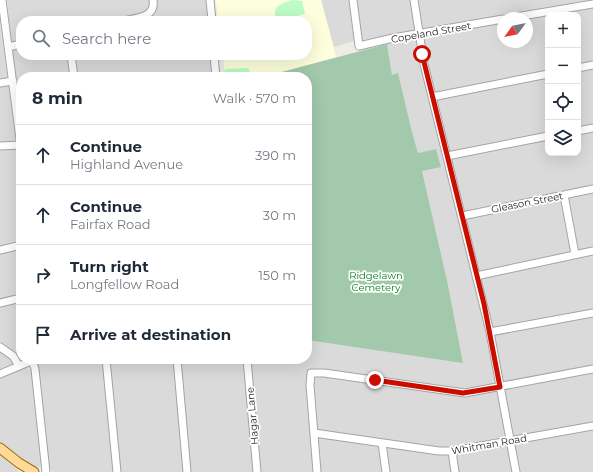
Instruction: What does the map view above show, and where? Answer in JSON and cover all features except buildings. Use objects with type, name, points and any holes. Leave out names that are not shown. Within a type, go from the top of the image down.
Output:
[{"type":"main road","points":[[0,448],[27,469],[34,472]]},
{"type":"street","points":[[2,0],[16,110]]},
{"type":"street","points":[[142,16],[151,13],[154,8],[154,0]]},
{"type":"street","points":[[210,0],[212,16]]},
{"type":"street","name":"Copeland Street","points":[[353,0],[359,46],[393,38],[497,20]]},
{"type":"street","points":[[414,0],[422,54],[490,332],[516,472]]},
{"type":"street","points":[[533,14],[593,4]]},
{"type":"street","points":[[8,47],[16,45]]},
{"type":"street","points":[[72,60],[73,72]]},
{"type":"street","points":[[214,60],[216,72]]},
{"type":"street","points":[[581,68],[593,66]]},
{"type":"street","points":[[432,97],[545,75]]},
{"type":"street","points":[[0,83],[12,81]]},
{"type":"street","points":[[581,130],[593,128]]},
{"type":"street","points":[[447,156],[545,137]]},
{"type":"street","points":[[0,146],[16,146]]},
{"type":"street","name":"Gleason Street","points":[[462,216],[593,189]]},
{"type":"street","points":[[564,195],[575,254]]},
{"type":"street","points":[[0,250],[16,246]]},
{"type":"street","points":[[476,276],[593,251]]},
{"type":"street","points":[[0,303],[16,299]]},
{"type":"street","points":[[490,332],[593,313]]},
{"type":"street","points":[[0,347],[13,356],[16,361]]},
{"type":"street","points":[[0,374],[24,364]]},
{"type":"street","points":[[34,364],[46,472]]},
{"type":"street","points":[[106,364],[117,472]]},
{"type":"street","points":[[177,364],[187,472]]},
{"type":"street","name":"Hagar Lane","points":[[247,364],[258,472]]},
{"type":"street","points":[[317,472],[310,382],[311,373],[324,373],[468,393],[593,369]]},
{"type":"street","name":"Whitman Road","points":[[314,433],[439,451],[452,451],[593,426]]},
{"type":"street","points":[[382,443],[386,472]]},
{"type":"street","points":[[452,451],[455,472]]},
{"type":"shaded area","points":[[7,0],[206,0],[208,16],[16,16],[16,60],[211,60],[213,72],[16,72],[16,82]]},
{"type":"shaded area","points":[[216,0],[321,0],[336,57],[281,72],[225,72],[223,60],[312,60],[312,16],[218,16]]},
{"type":"shaded area","points":[[321,0],[593,0],[593,472],[259,472],[249,364],[312,364],[312,341],[463,362],[448,285],[422,171],[436,149],[418,153],[398,74],[392,75],[387,45],[388,35],[334,47]]},
{"type":"shaded area","points":[[0,24],[16,141],[16,240],[0,245]]},
{"type":"shaded area","points":[[16,249],[16,354],[0,343],[0,253]]},
{"type":"shaded area","points":[[0,350],[16,361],[16,364],[21,364],[33,374],[42,463],[39,468],[28,465],[0,442]]},
{"type":"shaded area","points":[[36,364],[245,364],[255,472],[53,472],[49,467]]},
{"type":"shaded area","points":[[0,455],[20,472],[0,472]]},
{"type":"green space","points":[[293,0],[302,1],[305,14],[297,16],[275,16],[278,6]]},
{"type":"green space","name":"Ridgelawn Cemetery","points":[[387,44],[392,75],[398,73],[418,153],[436,149],[441,167],[422,171],[448,285],[463,363],[312,341],[312,72],[282,72]]},
{"type":"green space","points":[[248,68],[250,72],[224,72],[226,69]]},
{"type":"route","points":[[375,380],[463,393],[500,387],[484,304],[422,54]]}]
